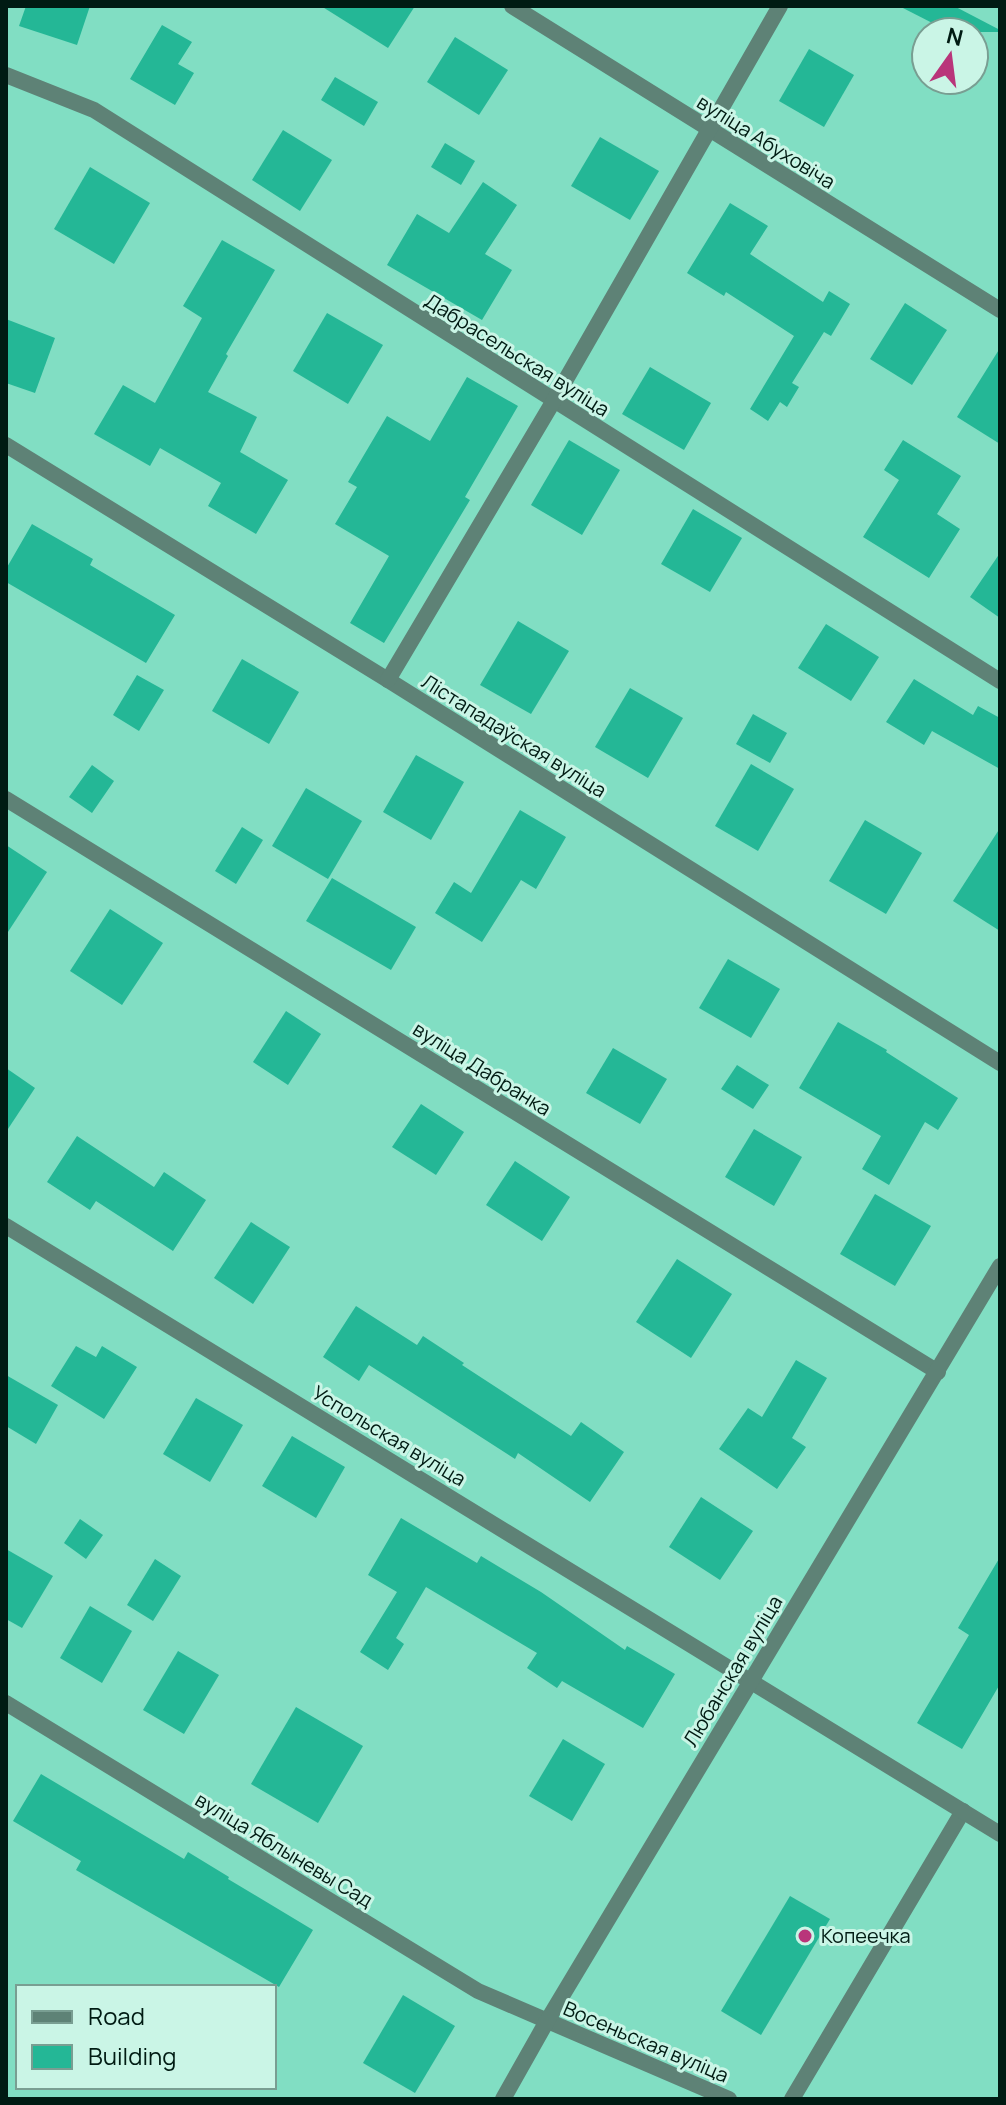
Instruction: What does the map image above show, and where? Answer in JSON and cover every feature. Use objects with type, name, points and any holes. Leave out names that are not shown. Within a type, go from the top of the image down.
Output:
[{"type":"street","name":"вуліца Абуховіча","points":[[512,6],[1000,310]]},
{"type":"street","points":[[388,680],[553,402],[780,6]]},
{"type":"street","name":"Дабрасельская вуліца","points":[[6,75],[94,110],[1000,681]]},
{"type":"street","name":"Лістападаўская вуліца","points":[[6,445],[1000,1063]]},
{"type":"street","name":"вуліца Дабранка","points":[[6,799],[938,1372]]},
{"type":"street","name":"Успольская вуліца","points":[[6,1226],[1000,1834]]},
{"type":"street","name":"Любанская вуліца","points":[[503,2099],[1000,1266]]},
{"type":"street","name":"вуліца Яблыневы Сад","points":[[6,1703],[478,1991],[547,2021]]},
{"type":"street","points":[[792,2099],[963,1811]]},
{"type":"street","name":"Восеньская вуліца","points":[[547,2021],[729,2099]]},
{"type":"building","points":[[26,6],[90,6],[77,45],[19,26]]},
{"type":"building","points":[[321,6],[415,6],[388,48]]},
{"type":"building","points":[[899,6],[954,6],[973,16],[919,16]]},
{"type":"building","points":[[162,25],[192,42],[178,64],[194,73],[175,105],[130,79]]},
{"type":"building","points":[[990,25],[1000,30],[990,32]]},
{"type":"building","points":[[455,37],[508,70],[479,115],[427,82]]},
{"type":"building","points":[[809,49],[854,75],[824,127],[779,101]]},
{"type":"building","points":[[335,77],[378,102],[364,126],[321,100]]},
{"type":"building","points":[[283,130],[332,160],[300,211],[252,180]]},
{"type":"building","points":[[600,137],[659,171],[630,220],[571,186]]},
{"type":"building","points":[[445,143],[475,161],[461,185],[431,167]]},
{"type":"building","points":[[90,167],[150,203],[114,264],[54,229]]},
{"type":"building","points":[[483,182],[517,205],[485,254],[512,270],[482,320],[387,265],[417,214],[449,233]]},
{"type":"building","points":[[730,203],[768,226],[750,254],[823,302],[829,291],[850,304],[831,336],[824,332],[792,383],[799,387],[787,407],[780,402],[768,421],[750,409],[794,336],[726,292],[724,296],[687,273]]},
{"type":"building","points":[[222,240],[275,270],[226,354],[228,356],[208,392],[257,417],[240,452],[288,480],[256,534],[208,506],[221,483],[160,448],[150,466],[94,434],[123,385],[155,403],[202,318],[183,306]]},
{"type":"building","points":[[905,303],[947,330],[912,385],[870,359]]},
{"type":"building","points":[[327,313],[383,345],[348,404],[293,371]]},
{"type":"building","points":[[6,319],[55,338],[35,393],[6,383]]},
{"type":"building","points":[[1000,348],[1000,444],[957,417]]},
{"type":"building","points":[[650,367],[711,403],[684,450],[622,414]]},
{"type":"building","points":[[467,377],[518,406],[465,497],[470,500],[384,643],[350,623],[389,556],[335,524],[357,487],[348,482],[387,416],[430,441]]},
{"type":"building","points":[[569,440],[620,470],[582,535],[531,505]]},
{"type":"building","points":[[903,440],[961,476],[937,514],[960,529],[929,578],[863,537],[899,480],[884,470]]},
{"type":"building","points":[[693,509],[742,538],[710,592],[661,564]]},
{"type":"building","points":[[32,524],[93,559],[90,565],[175,615],[146,663],[6,582],[6,569]]},
{"type":"building","points":[[1000,553],[1000,618],[970,597]]},
{"type":"building","points":[[518,621],[569,651],[531,714],[480,685]]},
{"type":"building","points":[[826,624],[879,657],[851,701],[798,668]]},
{"type":"building","points":[[242,659],[299,692],[269,744],[212,711]]},
{"type":"building","points":[[137,675],[164,690],[139,731],[113,715]]},
{"type":"building","points":[[914,679],[973,715],[978,706],[1000,718],[1000,769],[932,731],[924,745],[886,722]]},
{"type":"building","points":[[630,688],[683,718],[648,778],[595,747]]},
{"type":"building","points":[[753,714],[787,733],[770,763],[736,744]]},
{"type":"building","points":[[416,755],[464,782],[431,840],[383,812]]},
{"type":"building","points":[[751,764],[794,789],[758,851],[715,826]]},
{"type":"building","points":[[92,765],[114,781],[92,813],[69,797]]},
{"type":"building","points":[[306,788],[362,821],[328,879],[272,846]]},
{"type":"building","points":[[520,810],[566,837],[536,889],[521,880],[482,942],[435,913],[454,882],[471,893]]},
{"type":"building","points":[[865,820],[922,853],[886,914],[829,881]]},
{"type":"building","points":[[242,827],[263,840],[236,884],[215,871]]},
{"type":"building","points":[[1000,828],[1000,931],[953,901]]},
{"type":"building","points":[[6,845],[47,872],[6,935]]},
{"type":"building","points":[[332,878],[416,927],[391,970],[306,921]]},
{"type":"building","points":[[110,909],[163,943],[122,1005],[70,971]]},
{"type":"building","points":[[728,959],[780,989],[751,1038],[699,1008]]},
{"type":"building","points":[[286,1011],[321,1034],[288,1085],[253,1062]]},
{"type":"building","points":[[838,1022],[887,1050],[958,1098],[938,1130],[925,1122],[889,1185],[862,1169],[881,1136],[799,1088]]},
{"type":"building","points":[[613,1048],[667,1079],[640,1124],[586,1093]]},
{"type":"building","points":[[737,1065],[769,1085],[753,1109],[721,1089]]},
{"type":"building","points":[[6,1068],[35,1088],[6,1132]]},
{"type":"building","points":[[421,1104],[464,1132],[436,1175],[392,1147]]},
{"type":"building","points":[[754,1129],[802,1157],[774,1206],[725,1177]]},
{"type":"building","points":[[77,1136],[154,1187],[164,1172],[206,1200],[173,1251],[96,1201],[90,1210],[47,1182]]},
{"type":"building","points":[[515,1161],[570,1197],[542,1241],[486,1205]]},
{"type":"building","points":[[875,1194],[931,1226],[895,1286],[840,1254]]},
{"type":"building","points":[[251,1222],[290,1247],[253,1304],[214,1278]]},
{"type":"building","points":[[677,1259],[732,1294],[691,1358],[636,1322]]},
{"type":"building","points":[[356,1306],[417,1345],[423,1336],[571,1436],[581,1422],[624,1452],[590,1502],[518,1453],[515,1459],[369,1365],[359,1381],[323,1357]]},
{"type":"building","points":[[76,1346],[96,1357],[102,1346],[137,1367],[104,1419],[51,1386]]},
{"type":"building","points":[[796,1360],[827,1378],[792,1438],[806,1447],[777,1489],[719,1449],[748,1408],[762,1417]]},
{"type":"building","points":[[6,1375],[58,1405],[36,1444],[6,1426]]},
{"type":"building","points":[[196,1398],[243,1425],[210,1482],[163,1454]]},
{"type":"building","points":[[292,1436],[345,1467],[316,1518],[262,1486]]},
{"type":"building","points":[[701,1497],[753,1531],[720,1580],[669,1547]]},
{"type":"building","points":[[401,1518],[477,1563],[481,1556],[541,1592],[625,1650],[627,1646],[675,1674],[643,1728],[562,1681],[557,1688],[527,1668],[537,1653],[426,1587],[396,1638],[404,1644],[388,1670],[360,1652],[397,1592],[368,1575]]},
{"type":"building","points":[[80,1519],[103,1535],[86,1559],[64,1543]]},
{"type":"building","points":[[6,1549],[53,1576],[22,1628],[6,1619]]},
{"type":"building","points":[[1000,1557],[1000,1684],[962,1749],[917,1723],[969,1635],[958,1628]]},
{"type":"building","points":[[155,1559],[181,1576],[153,1621],[127,1605]]},
{"type":"building","points":[[90,1606],[132,1631],[102,1683],[60,1658]]},
{"type":"building","points":[[178,1651],[219,1675],[184,1734],[143,1710]]},
{"type":"building","points":[[296,1707],[363,1746],[318,1823],[251,1784]]},
{"type":"building","points":[[563,1739],[605,1764],[572,1821],[529,1796]]},
{"type":"building","points":[[41,1774],[184,1859],[188,1852],[313,1930],[279,1987],[76,1870],[81,1861],[13,1821]]},
{"type":"building","points":[[790,1896],[830,1919],[761,2035],[721,2011]]},
{"type":"building","points":[[403,1995],[455,2026],[415,2093],[363,2063]]},
{"type":"place","name":"Копеечка","points":[[805,1936]]}]
